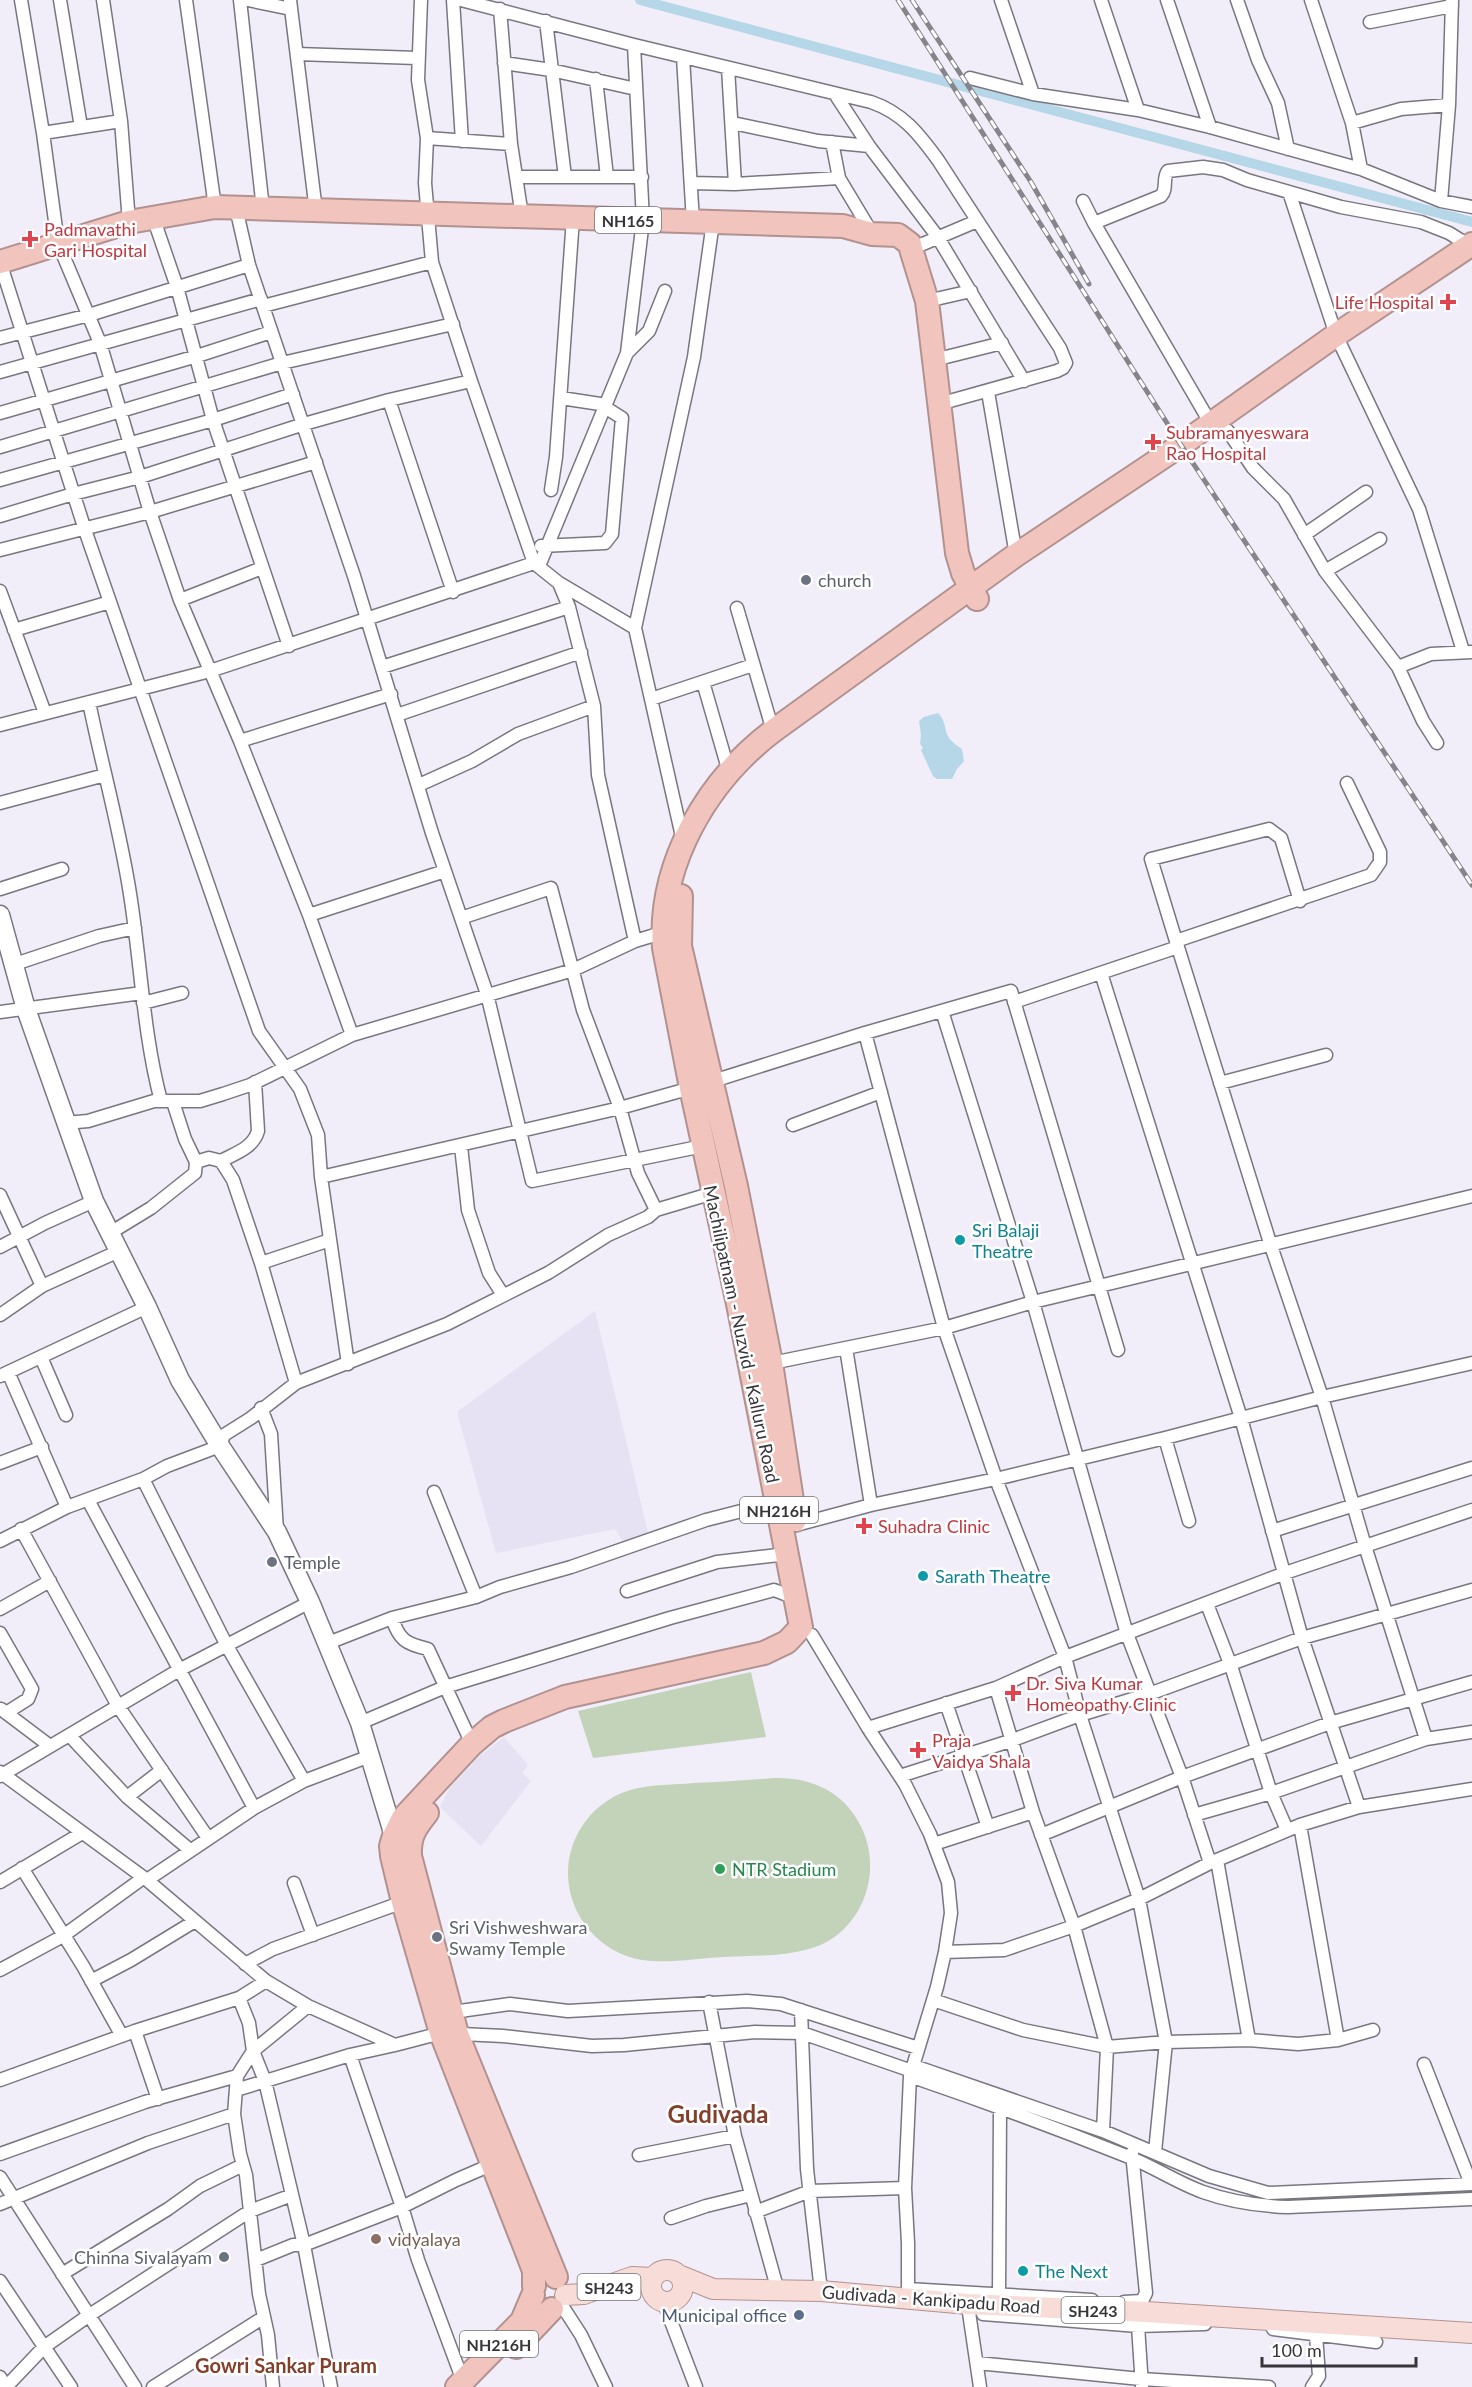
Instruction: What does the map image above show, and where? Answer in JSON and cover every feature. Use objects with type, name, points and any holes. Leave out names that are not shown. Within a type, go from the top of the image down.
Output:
[{"type":"highway","name":"NH165","points":[[0,262],[129,222],[225,208],[843,226],[872,234],[898,235],[910,244],[911,249]]},
{"type":"highway","points":[[911,249],[927,301],[957,553],[974,594]]},
{"type":"highway","points":[[974,594],[1219,428],[1471,250]]},
{"type":"highway","points":[[974,594],[1016,555],[1219,428]]},
{"type":"highway","name":"Machilipatnam - Nuzvid - Kalluru Road","points":[[671,931],[669,879],[683,841],[729,772],[773,730],[974,594]]},
{"type":"highway","name":"Machilipatnam - Nuzvid - Kalluru Road","points":[[807,1631],[795,1598],[787,1554],[784,1500],[760,1366],[736,1186],[701,1085],[664,948],[671,931],[688,862],[726,800],[756,762],[780,741],[974,594]]},
{"type":"highway","name":"Machilipatnam - Nuzvid - Kalluru Road","points":[[701,1085],[704,1146],[713,1192],[760,1366]]},
{"type":"highway","name":"Machilipatnam - Nuzvid - Kalluru Road","points":[[784,1500],[796,1525],[808,1587],[807,1631]]},
{"type":"highway","points":[[533,2290],[534,2271],[493,2164],[450,2026],[410,1856],[402,1840],[404,1818],[472,1744],[492,1727],[504,1721],[565,1697],[764,1653],[807,1631]]},
{"type":"highway","points":[[559,2296],[450,2026],[403,1902],[391,1846],[412,1831],[481,1750],[507,1731],[568,1710],[760,1664],[803,1645],[807,1631]]},
{"type":"highway","name":"NH216H","points":[[533,2290],[534,2300],[542,2307],[559,2296]]},
{"type":"highway","name":"NH216H","points":[[465,2385],[522,2320],[533,2290]]},
{"type":"highway","name":"NH216H","points":[[465,2385],[559,2296]]},
{"type":"main road","name":"Gudivada - Kankipadu Road","points":[[559,2296],[584,2295],[632,2277],[653,2278],[658,2272],[666,2269],[713,2289]]},
{"type":"main road","points":[[669,2302],[682,2294],[684,2284],[681,2276]]},
{"type":"main road","name":"SH243","points":[[653,2278],[651,2288],[655,2297],[669,2302]]},
{"type":"main road","name":"Gudivada - Kankipadu Road","points":[[669,2302],[713,2289],[908,2294],[968,2303],[1472,2333]]},
{"type":"street","points":[[21,0],[58,243],[100,343],[150,512],[180,600],[240,741],[309,915],[352,1035]]},
{"type":"street","points":[[60,0],[81,127]]},
{"type":"street","points":[[103,0],[121,121],[129,222]]},
{"type":"street","points":[[186,0],[225,208],[249,265],[316,462],[368,620],[445,871],[487,994],[532,1181],[704,1146]]},
{"type":"street","points":[[240,0],[263,209]]},
{"type":"street","points":[[248,0],[290,4],[315,211]]},
{"type":"street","points":[[422,0],[420,47],[417,58],[427,138],[425,183],[432,262],[471,381],[537,565],[559,583],[635,628]]},
{"type":"street","points":[[453,0],[462,141]]},
{"type":"street","points":[[461,0],[886,107],[904,118],[938,160],[1066,363],[1063,368],[1024,381],[939,404]]},
{"type":"street","points":[[1002,0],[1032,94]]},
{"type":"street","points":[[1101,0],[1138,110]]},
{"type":"street","points":[[1167,0],[1210,127]]},
{"type":"street","points":[[1237,0],[1258,60],[1278,103],[1287,149]]},
{"type":"street","points":[[1311,0],[1352,123],[1361,170]]},
{"type":"street","points":[[1370,22],[1452,3],[1449,105],[1441,201]]},
{"type":"street","points":[[500,9],[511,144],[522,216]]},
{"type":"street","points":[[546,21],[565,177]]},
{"type":"street","points":[[0,725],[210,671],[537,565],[627,353],[643,220],[634,45]]},
{"type":"street","points":[[297,54],[417,58]]},
{"type":"street","points":[[683,57],[691,183],[703,222],[694,357],[635,628],[683,841]]},
{"type":"street","points":[[504,63],[551,70],[636,89]]},
{"type":"street","points":[[728,68],[735,184]]},
{"type":"street","points":[[970,78],[1032,94],[1138,110],[1210,127],[1361,170],[1441,201],[1472,207]]},
{"type":"street","points":[[596,80],[607,177]]},
{"type":"street","points":[[835,94],[869,146],[937,236],[1024,381]]},
{"type":"street","points":[[1352,123],[1401,109],[1449,105]]},
{"type":"street","points":[[43,133],[121,121]]},
{"type":"street","points":[[733,123],[832,142],[869,146]]},
{"type":"street","points":[[427,138],[511,144]]},
{"type":"street","points":[[832,142],[839,178],[872,234]]},
{"type":"street","points":[[1094,223],[1161,196],[1164,192],[1166,173],[1172,170],[1203,167],[1341,207],[1421,222],[1449,233],[1471,250]]},
{"type":"street","points":[[516,177],[642,177]]},
{"type":"street","points":[[691,183],[735,184],[839,178]]},
{"type":"street","points":[[1290,192],[1340,343],[1419,509],[1468,651],[1431,654],[1398,667]]},
{"type":"street","points":[[1083,201],[1094,223],[1219,428],[1253,468],[1284,499],[1324,571],[1398,667],[1437,743]]},
{"type":"street","points":[[153,217],[187,320],[213,420],[289,646]]},
{"type":"street","points":[[551,490],[561,398],[573,218]]},
{"type":"street","points":[[911,249],[937,236],[977,221]]},
{"type":"street","points":[[0,262],[85,530],[259,1031],[300,1089],[318,1135],[321,1177],[348,1364]]},
{"type":"street","points":[[0,372],[187,320],[432,262]]},
{"type":"street","points":[[0,338],[89,315],[249,265]]},
{"type":"street","points":[[627,353],[649,331],[665,291]]},
{"type":"street","points":[[927,301],[971,291]]},
{"type":"street","points":[[0,447],[282,363],[453,324]]},
{"type":"street","points":[[0,413],[197,356],[271,332]]},
{"type":"street","points":[[934,360],[1002,343]]},
{"type":"street","points":[[0,516],[140,477],[303,424],[388,400],[471,381]]},
{"type":"street","points":[[988,392],[1016,555]]},
{"type":"street","points":[[0,480],[213,420],[293,394]]},
{"type":"street","points":[[529,547],[604,543],[612,534],[622,418],[600,404],[561,398]]},
{"type":"street","points":[[388,400],[453,592]]},
{"type":"street","points":[[0,550],[150,512],[316,462]]},
{"type":"street","points":[[1304,535],[1366,492]]},
{"type":"street","points":[[1324,571],[1380,539]]},
{"type":"street","points":[[180,600],[262,568]]},
{"type":"street","points":[[559,583],[569,607],[594,705],[598,775],[635,941]]},
{"type":"street","points":[[0,592],[45,713]]},
{"type":"street","points":[[14,630],[110,602]]},
{"type":"street","points":[[382,667],[569,607]]},
{"type":"street","points":[[737,608],[773,730]]},
{"type":"street","points":[[397,715],[581,652]]},
{"type":"street","points":[[651,699],[753,665]]},
{"type":"street","points":[[703,682],[729,772]]},
{"type":"street","points":[[240,741],[391,694]]},
{"type":"street","points":[[88,702],[119,828],[135,928],[147,1035],[167,1101],[196,1162],[195,1173],[177,1189],[110,1233]]},
{"type":"street","points":[[419,785],[472,761],[518,734],[594,705]]},
{"type":"street","points":[[0,803],[105,775]]},
{"type":"street","points":[[1014,1002],[1101,973],[1371,875],[1380,862],[1380,852],[1347,783]]},
{"type":"street","points":[[1300,901],[1281,838],[1269,829],[1151,859],[1271,1246],[1322,1397],[1365,1546],[1426,1739]]},
{"type":"street","points":[[0,888],[62,869]]},
{"type":"street","points":[[309,915],[445,871]]},
{"type":"street","points":[[461,918],[551,888],[583,1010],[621,1108],[638,1173],[656,1210]]},
{"type":"street","points":[[0,915],[26,1009],[94,1202],[147,1307],[180,1380],[277,1532],[310,1602],[360,1724],[402,1840]]},
{"type":"street","points":[[15,964],[99,936],[135,928]]},
{"type":"street","points":[[65,1122],[88,1121],[132,1107],[167,1101],[200,1101],[255,1083],[352,1035],[573,970],[635,941],[671,931]]},
{"type":"street","points":[[1101,973],[1241,1418],[1302,1638],[1359,1807]]},
{"type":"street","points":[[321,1177],[621,1108],[1011,991],[1118,1350]]},
{"type":"street","points":[[0,1012],[183,993]]},
{"type":"street","points":[[942,1011],[1033,1302],[1127,1635],[1213,1862],[1249,2040]]},
{"type":"street","points":[[865,1034],[944,1328],[996,1479],[1065,1658],[1080,1715],[1138,1899],[1166,2042],[1155,2152]]},
{"type":"street","points":[[1220,1083],[1326,1055]]},
{"type":"street","points":[[196,1162],[209,1158],[221,1161],[249,1146],[256,1138],[258,1131],[255,1083]]},
{"type":"street","points":[[793,1125],[881,1092]]},
{"type":"street","points":[[461,1146],[468,1210],[489,1273],[503,1295]]},
{"type":"street","points":[[221,1161],[233,1180],[261,1263],[296,1383]]},
{"type":"street","points":[[0,1541],[67,1507],[143,1479],[167,1466],[220,1446],[224,1435],[251,1418],[296,1383],[447,1324],[548,1273],[608,1236],[648,1217],[656,1210],[713,1192]]},
{"type":"street","points":[[0,1195],[42,1286]]},
{"type":"street","points":[[760,1366],[944,1328],[1033,1302],[1472,1196]]},
{"type":"street","points":[[0,1247],[18,1236],[94,1202]]},
{"type":"street","points":[[261,1263],[330,1240]]},
{"type":"street","points":[[0,1315],[42,1286],[119,1251]]},
{"type":"street","points":[[67,1507],[42,1447],[4,1374],[147,1307]]},
{"type":"street","points":[[846,1348],[871,1505]]},
{"type":"street","points":[[41,1357],[66,1415]]},
{"type":"street","points":[[796,1525],[871,1505],[996,1479],[1322,1397],[1472,1363]]},
{"type":"street","points":[[261,1408],[272,1434],[277,1532]]},
{"type":"street","points":[[1165,1438],[1189,1521]]},
{"type":"street","points":[[0,1463],[42,1447]]},
{"type":"street","points":[[1272,1532],[1472,1468]]},
{"type":"street","points":[[143,1479],[227,1646],[304,1781]]},
{"type":"street","points":[[434,1492],[476,1597]]},
{"type":"street","points":[[88,1500],[254,1808]]},
{"type":"street","points":[[327,1643],[392,1618],[476,1597],[500,1587],[636,1545],[706,1520],[784,1500]]},
{"type":"street","points":[[868,1728],[996,1688],[1065,1658],[1285,1573],[1472,1510]]},
{"type":"street","points":[[21,1529],[118,1706],[208,1838]]},
{"type":"street","points":[[627,1591],[717,1562],[787,1554]]},
{"type":"street","points":[[0,1609],[50,1581]]},
{"type":"street","points":[[360,1724],[445,1687],[729,1602],[774,1590],[795,1598]]},
{"type":"street","points":[[900,1776],[1010,1742],[1080,1715],[1231,1666],[1302,1638],[1472,1590]]},
{"type":"street","points":[[310,1602],[180,1670],[1,1774],[145,1879],[266,1981],[308,2006],[395,2045]]},
{"type":"street","points":[[1207,1604],[1231,1666],[1271,1793],[1287,1830]]},
{"type":"street","points":[[392,1618],[396,1630],[407,1643],[428,1649],[472,1744]]},
{"type":"street","points":[[807,1631],[915,1801],[948,1882],[951,1912],[945,1952],[912,2071],[905,2188],[908,2294]]},
{"type":"street","points":[[0,1633],[33,1689],[28,1699],[3,1711],[50,1746]]},
{"type":"street","points":[[1041,1835],[1182,1777],[1330,1723],[1472,1682]]},
{"type":"street","points":[[996,1688],[1010,1742],[1074,1926],[1107,2047],[1103,2131]]},
{"type":"street","points":[[946,1703],[988,1827]]},
{"type":"street","points":[[1194,1815],[1271,1793],[1426,1739],[1472,1732]]},
{"type":"street","points":[[69,1735],[127,1797],[190,1850]]},
{"type":"street","points":[[0,1970],[63,1936],[254,1808],[304,1781],[370,1756]]},
{"type":"street","points":[[127,1797],[162,1770]]},
{"type":"street","points":[[945,1952],[1004,1950],[1074,1926],[1300,1825],[1359,1807],[1472,1789]]},
{"type":"street","points":[[934,1844],[1033,1812]]},
{"type":"street","points":[[1300,1825],[1338,2040]]},
{"type":"street","points":[[0,1882],[82,1833]]},
{"type":"street","points":[[22,1868],[122,2036]]},
{"type":"street","points":[[294,1883],[313,1935]]},
{"type":"street","points":[[245,1964],[273,1949],[403,1902]]},
{"type":"street","points":[[91,1981],[195,1921]]},
{"type":"street","points":[[0,2080],[135,2031],[239,1998],[266,1981]]},
{"type":"street","points":[[239,1998],[249,2023],[253,2051],[265,2081],[304,2245],[331,2387]]},
{"type":"street","points":[[933,2000],[1023,2030],[1107,2047],[1166,2042],[1249,2040],[1298,2044],[1338,2040],[1373,2030]]},
{"type":"street","points":[[709,2002],[735,2136],[778,2291]]},
{"type":"street","points":[[236,2090],[350,2055],[395,2045],[510,2004],[568,2011],[709,2002],[781,2004],[918,2048]]},
{"type":"street","points":[[273,2387],[246,2175],[234,2114],[237,2076],[253,2051],[308,2006]]},
{"type":"street","points":[[801,2010],[802,2086],[821,2291]]},
{"type":"street","points":[[450,2026],[503,2036],[592,2046],[755,2032],[812,2034],[1131,2158],[1203,2192],[1262,2206],[1472,2199]]},
{"type":"street","points":[[135,2031],[158,2099]]},
{"type":"street","points":[[350,2055],[402,2207],[410,2240],[465,2385]]},
{"type":"street","points":[[912,2071],[1103,2131],[1209,2176],[1268,2193],[1472,2184],[1424,2064]]},
{"type":"street","points":[[0,2154],[158,2099],[237,2076]]},
{"type":"street","points":[[999,2295],[1000,2107]]},
{"type":"street","points":[[0,2204],[148,2143],[234,2114]]},
{"type":"street","points":[[639,2155],[735,2136]]},
{"type":"street","points":[[968,2303],[999,2295],[1142,2301],[1146,2293],[1131,2158],[1132,2143]]},
{"type":"street","points":[[256,2260],[293,2245],[304,2245],[402,2207],[493,2164]]},
{"type":"street","points":[[62,2274],[168,2209],[200,2186],[243,2165]]},
{"type":"street","points":[[0,2177],[135,2387]]},
{"type":"street","points":[[755,2212],[810,2191],[905,2188]]},
{"type":"street","points":[[0,2376],[6,2387],[44,2347],[88,2316],[250,2211],[292,2195]]},
{"type":"street","points":[[671,2218],[706,2206],[751,2195]]},
{"type":"street","points":[[0,2281],[71,2387]]},
{"type":"street","points":[[559,2296],[606,2387]]},
{"type":"street","points":[[669,2302],[696,2387]]},
{"type":"street","points":[[968,2303],[1138,2326],[1234,2324],[1376,2342]]},
{"type":"street","points":[[968,2303],[980,2387]]},
{"type":"street","points":[[153,2387],[264,2317]]},
{"type":"street","points":[[1138,2326],[1142,2383]]},
{"type":"street","points":[[1312,2387],[1319,2376],[1316,2335]]},
{"type":"street","points":[[977,2363],[1142,2383],[1269,2387]]},
{"type":"shaded area","points":[[595,1311],[648,1533],[623,1541],[615,1529],[496,1553],[457,1412]]},
{"type":"shaded area","points":[[504,1737],[528,1765],[522,1773],[531,1781],[481,1846],[440,1807],[449,1789],[478,1757]]},
{"type":"green space","points":[[751,1672],[766,1737],[593,1758],[578,1711]]},
{"type":"green space","points":[[774,1778],[799,1780],[822,1787],[842,1801],[858,1821],[866,1840],[870,1860],[869,1880],[864,1899],[854,1916],[841,1931],[825,1943],[795,1952],[662,1961],[626,1956],[599,1940],[588,1929],[573,1902],[569,1887],[570,1857],[580,1830],[597,1809],[608,1800],[641,1787]]},
{"type":"water","points":[[938,713],[944,722],[947,735],[962,749],[964,761],[952,779],[937,779],[933,776],[921,750],[923,748],[920,744],[919,721]]},
{"type":"waterway","points":[[640,0],[1472,222]]},
{"type":"railway","points":[[898,0],[1181,445],[1472,885]]},
{"type":"railway","points":[[912,0],[1031,182],[1089,284]]},
{"type":"place","name":"Padmavathi Gari Hospital","points":[[30,239]]},
{"type":"place","name":"Life Hospital","points":[[1448,302]]},
{"type":"place","name":"Subramanyeswara Rao Hospital","points":[[1153,442]]},
{"type":"place","name":"church","points":[[806,580]]},
{"type":"place","name":"Sri Balaji Theatre","points":[[960,1240]]},
{"type":"place","name":"Suhadra Clinic","points":[[864,1526]]},
{"type":"place","name":"Temple","points":[[272,1562]]},
{"type":"place","name":"Sarath Theatre","points":[[923,1576]]},
{"type":"place","name":"Dr. Siva Kumar Homeopathy Clinic","points":[[1013,1693]]},
{"type":"place","name":"Praja Vaidya Shala","points":[[918,1750]]},
{"type":"place","name":"NTR Stadium","points":[[720,1869]]},
{"type":"place","name":"Sri Vishweshwara Swamy Temple","points":[[437,1937]]},
{"type":"place","name":"vidyalaya","points":[[376,2239]]},
{"type":"place","name":"Chinna Sivalayam","points":[[224,2257]]},
{"type":"place","name":"The Next","points":[[1023,2271]]},
{"type":"place","name":"Municipal office","points":[[799,2315]]},
{"type":"district","name":"Gudivada","points":[[718,2113]]},
{"type":"district","name":"Gowri Sankar Puram","points":[[286,2365]]}]
